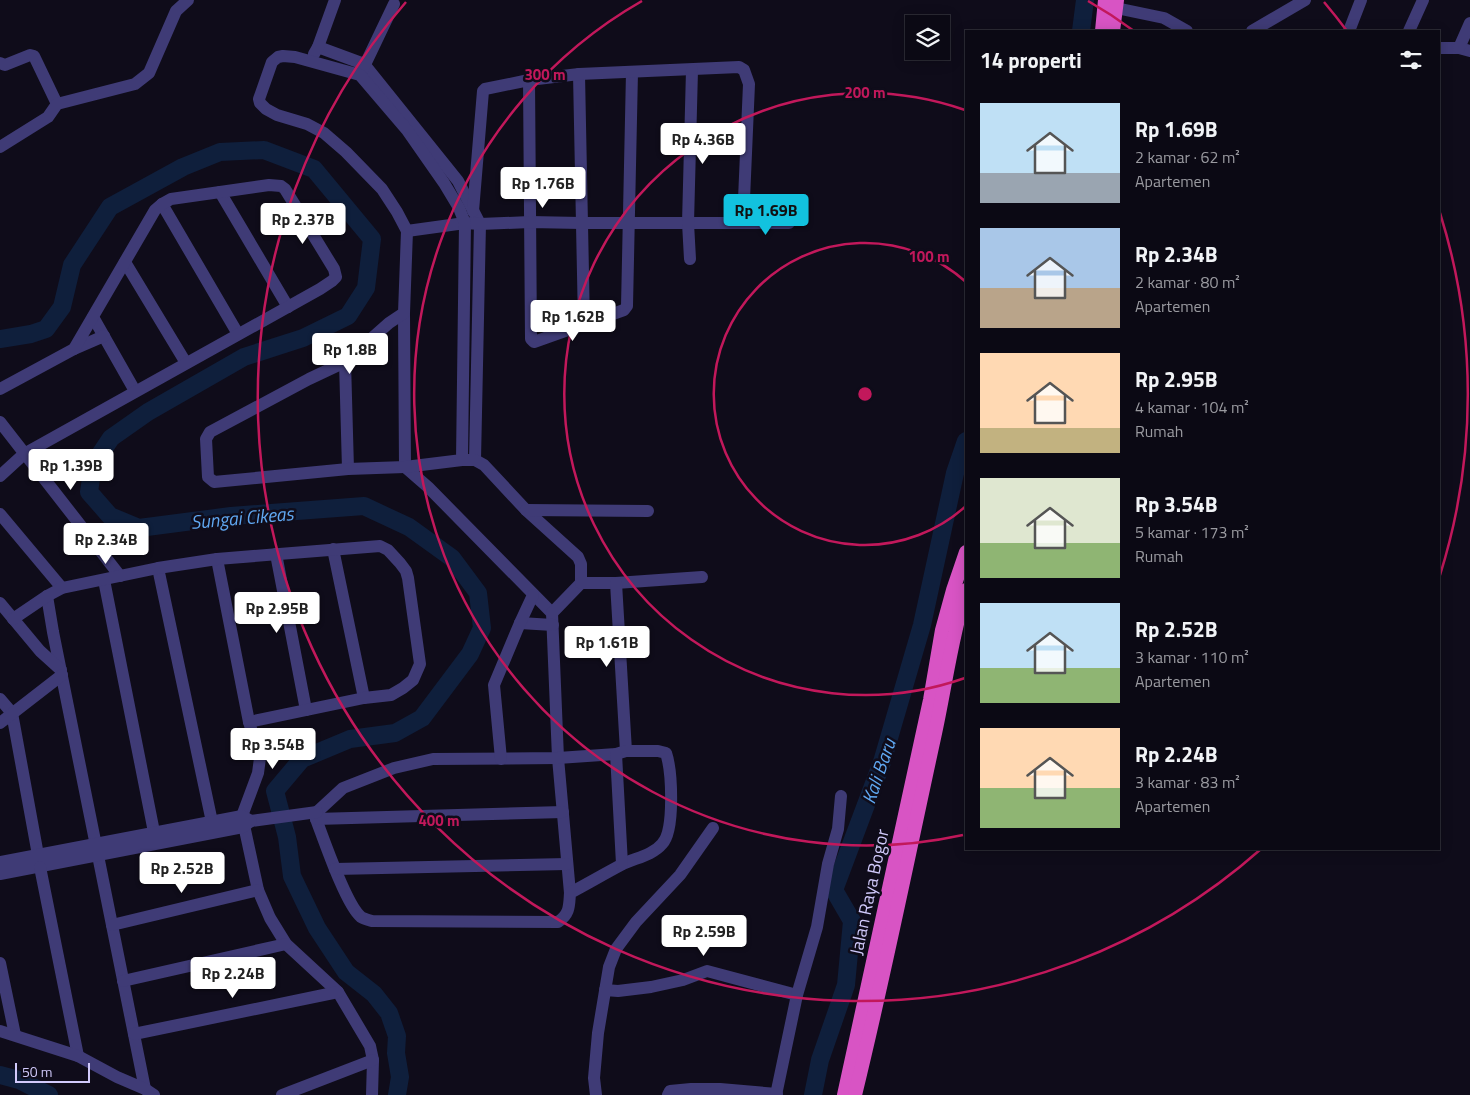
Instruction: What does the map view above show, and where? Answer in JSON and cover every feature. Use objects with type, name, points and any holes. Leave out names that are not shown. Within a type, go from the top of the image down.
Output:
[{"type":"highway","points":[[1102,30],[1113,3]]},
{"type":"highway","points":[[1113,3],[1113,30]]},
{"type":"highway","name":"Jalan Raya Bogor","points":[[844,1095],[930,700],[942,630],[965,555]]},
{"type":"highway","name":"Jalan Raya Bogor","points":[[855,1095],[870,1035],[943,698],[955,628],[965,593]]},
{"type":"street","points":[[0,146],[48,117],[57,104],[134,84],[149,73],[176,11],[188,0]]},
{"type":"street","points":[[310,60],[318,47],[335,0]]},
{"type":"street","points":[[1254,30],[1305,0]]},
{"type":"street","points":[[1349,30],[1361,0]]},
{"type":"street","points":[[1409,30],[1423,0]]},
{"type":"street","points":[[1113,3],[1164,18],[1184,30]]},
{"type":"street","points":[[362,70],[394,4]]},
{"type":"street","points":[[1440,48],[1464,50],[1470,23]]},
{"type":"street","points":[[318,47],[362,70],[458,181],[480,224],[468,460]]},
{"type":"street","points":[[0,63],[5,65],[30,55],[34,56],[57,104]]},
{"type":"street","points":[[313,814],[335,869],[354,908],[361,917],[372,921],[558,922],[565,917],[569,910],[570,893],[558,758],[552,619],[534,594],[428,487],[405,467],[404,313],[407,231],[382,189],[332,139],[307,124],[277,115],[260,103],[259,99],[272,62],[278,57],[310,60],[362,70],[407,130],[459,208],[465,223],[468,460]]},
{"type":"street","points":[[474,211],[483,91],[488,88],[529,80],[579,74],[739,67],[744,70],[749,84],[743,222]]},
{"type":"street","points":[[690,259],[688,223],[692,70]]},
{"type":"street","points":[[529,80],[531,339],[534,342],[624,310],[627,306],[632,72]]},
{"type":"street","points":[[579,74],[584,324]]},
{"type":"street","points":[[458,181],[476,174]]},
{"type":"street","points":[[0,476],[24,454],[332,282],[336,277],[334,269],[285,189],[281,186],[269,185],[171,199],[155,210],[74,349]]},
{"type":"street","points":[[220,192],[288,307]]},
{"type":"street","points":[[162,204],[238,334]]},
{"type":"street","points":[[407,231],[465,223],[788,223]]},
{"type":"street","points":[[125,262],[186,363]]},
{"type":"street","points":[[404,313],[389,323],[345,362],[308,379],[210,432],[206,439],[208,477],[214,482],[348,469],[405,467],[468,460],[484,465],[526,510],[578,557],[581,564],[581,583],[552,619],[520,622]]},
{"type":"street","points":[[93,317],[135,391]]},
{"type":"street","points":[[0,389],[74,349],[104,336]]},
{"type":"street","points":[[345,362],[348,469]]},
{"type":"street","points":[[0,422],[120,576]]},
{"type":"street","points":[[526,510],[648,511]]},
{"type":"street","points":[[0,514],[62,588]]},
{"type":"street","points":[[13,619],[62,588],[158,568],[218,559],[333,549],[380,546],[388,550],[400,562],[408,578],[420,664],[413,680],[391,695],[364,698],[249,722]]},
{"type":"street","points":[[333,549],[364,698]]},
{"type":"street","points":[[276,554],[306,710]]},
{"type":"street","points":[[218,559],[249,722],[260,758],[260,766],[245,821],[258,890],[270,918],[286,944],[338,992],[370,1046],[373,1060],[372,1095]]},
{"type":"street","points":[[158,568],[212,822]]},
{"type":"street","points":[[581,583],[616,583],[702,577]]},
{"type":"street","points":[[104,580],[154,832]]},
{"type":"street","points":[[616,583],[622,864]]},
{"type":"street","points":[[501,759],[494,685],[520,622],[534,594]]},
{"type":"street","points":[[47,596],[96,850],[134,1034],[149,1092]]},
{"type":"street","points":[[0,603],[40,651],[62,672]]},
{"type":"street","points":[[0,723],[62,672]]},
{"type":"street","points":[[0,699],[12,713],[78,1056]]},
{"type":"street","points":[[313,814],[343,788],[394,768],[433,759],[558,758],[658,750],[666,754],[669,762],[671,805],[668,836],[662,846],[648,854],[622,864],[570,893]]},
{"type":"street","points":[[668,1095],[670,1091],[691,1089],[720,1089],[776,1094],[797,995],[817,927],[828,864],[838,828],[841,796]]},
{"type":"street","points":[[0,874],[39,861],[268,818],[313,814],[563,812]]},
{"type":"street","points":[[96,850],[154,832],[212,822],[245,821]]},
{"type":"street","points":[[596,1095],[594,1078],[595,1056],[609,967],[616,949],[620,941],[680,875],[714,828]]},
{"type":"street","points":[[0,862],[39,861]]},
{"type":"street","points":[[335,869],[567,864]]},
{"type":"street","points":[[112,925],[258,890]]},
{"type":"street","points":[[123,981],[286,944]]},
{"type":"street","points":[[0,963],[15,1035]]},
{"type":"street","points":[[605,990],[618,991],[651,987],[683,980],[707,971],[797,995]]},
{"type":"street","points":[[134,1034],[338,992]]},
{"type":"street","points":[[0,1030],[78,1056],[149,1092]]},
{"type":"street","points":[[282,1095],[373,1060]]},
{"type":"waterway","name":"Kali Baru","points":[[1081,30],[1085,0]]},
{"type":"waterway","name":"Sungai Cikeas","points":[[0,339],[31,334],[46,329],[62,307],[72,265],[110,207],[183,167],[220,152],[264,150],[314,169],[372,239],[366,288],[348,316],[303,338],[244,357],[148,412],[111,438],[93,465],[89,492],[110,516],[139,528],[231,516],[364,506],[409,527],[452,558],[478,593],[482,628],[470,654],[422,718],[395,733],[350,739],[302,759],[275,791],[287,837],[292,876],[317,928],[346,972],[374,994],[389,1013],[397,1036],[396,1053],[400,1077],[397,1095]]},
{"type":"waterway","name":"Kali Baru","points":[[813,1095],[820,1060],[846,985],[852,921],[834,890],[882,762],[922,625],[955,473],[965,444]]},
{"type":"waterway","name":"Sungai Cikeas","points":[[0,1075],[19,1080],[49,1095]]}]
